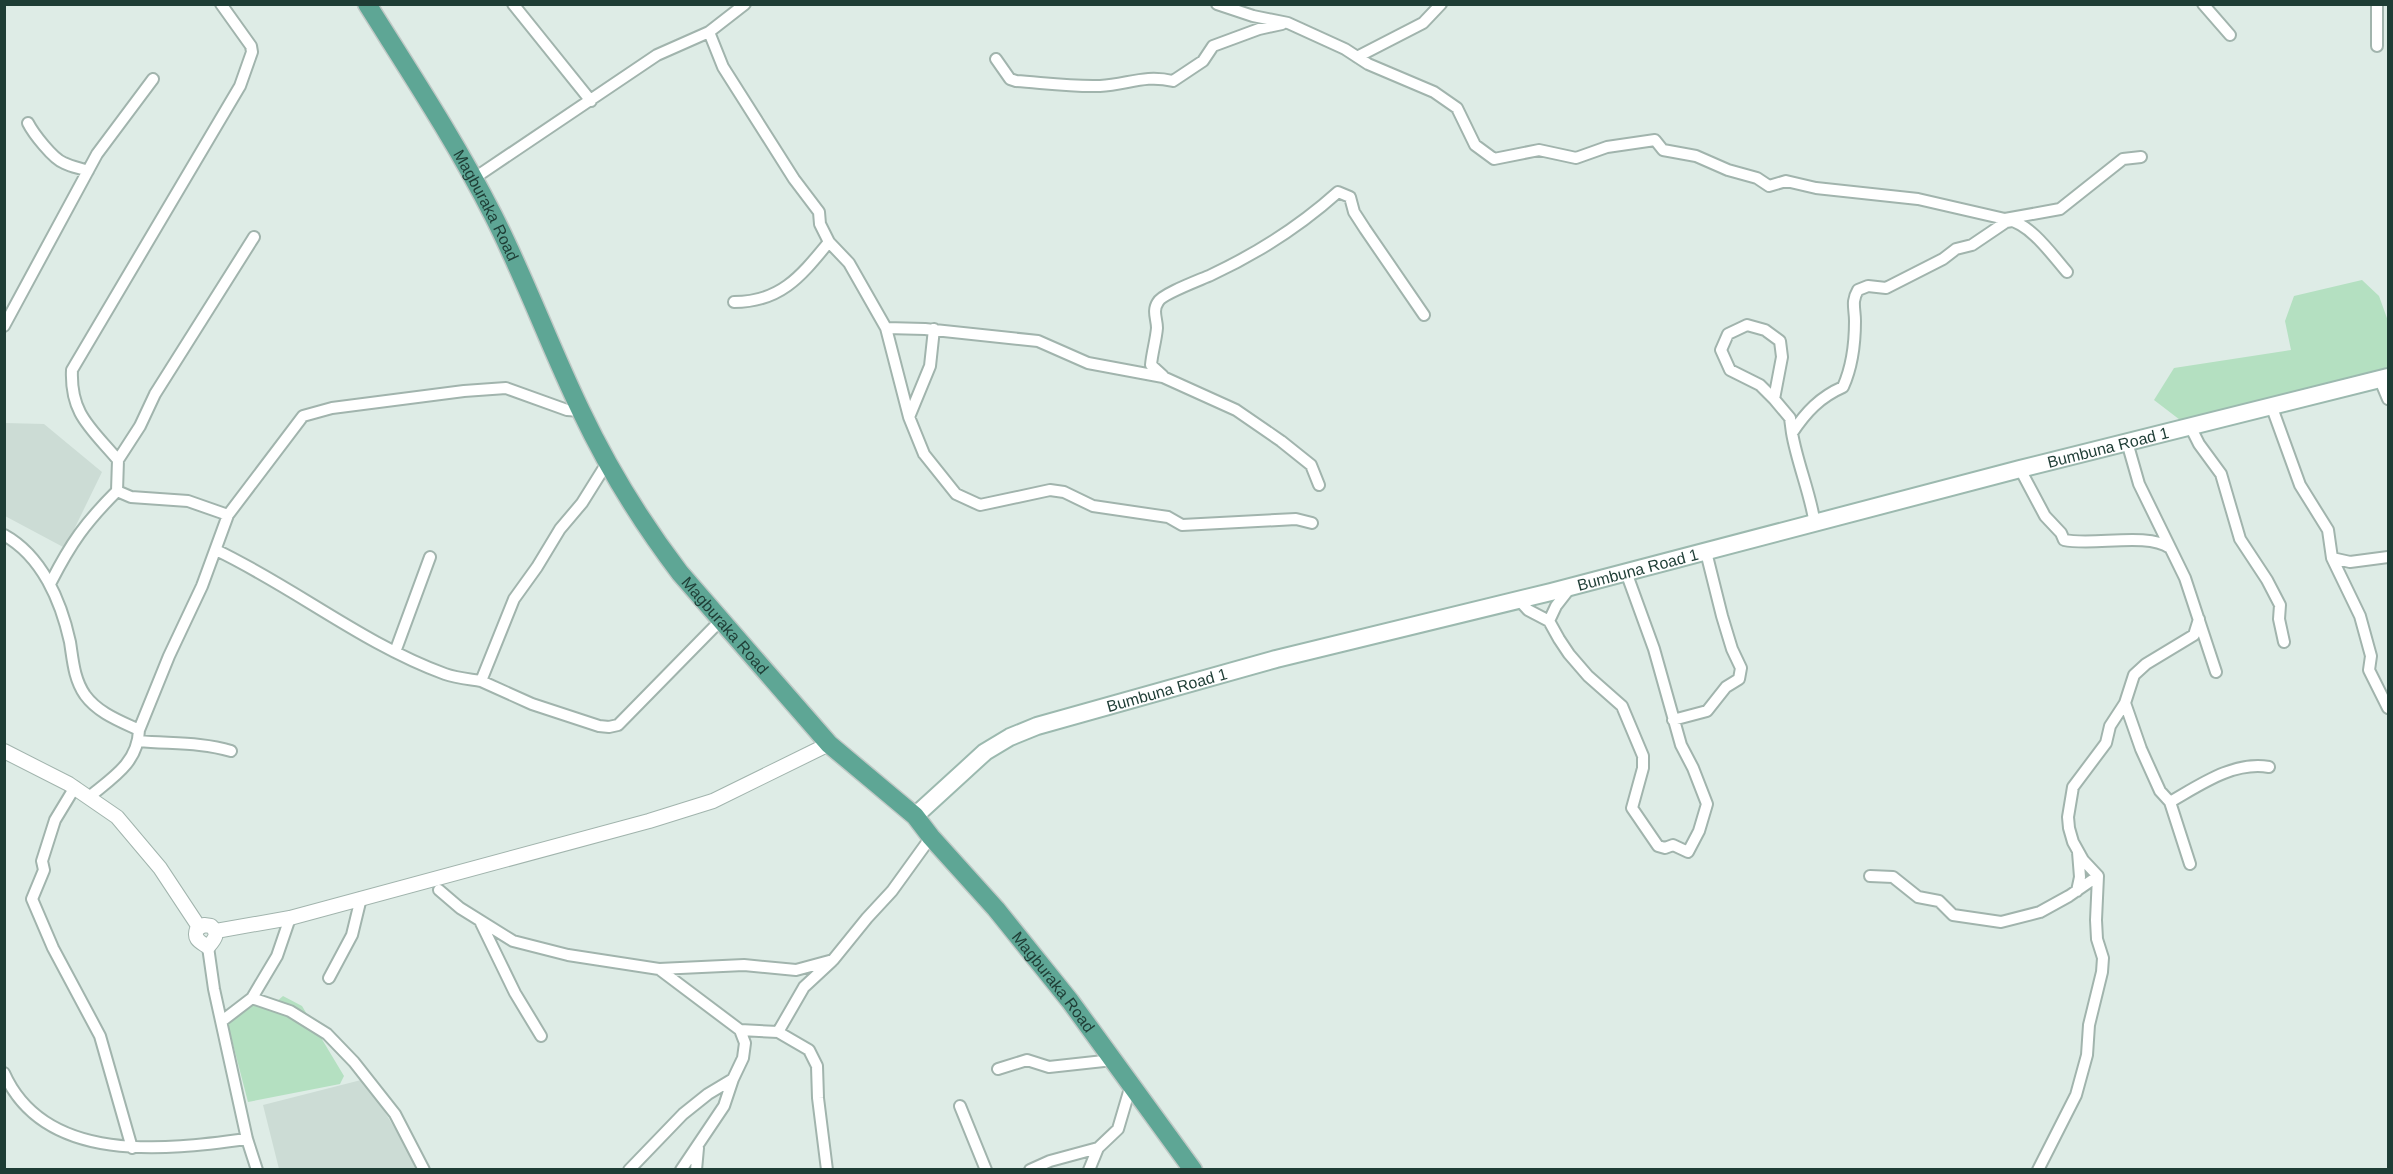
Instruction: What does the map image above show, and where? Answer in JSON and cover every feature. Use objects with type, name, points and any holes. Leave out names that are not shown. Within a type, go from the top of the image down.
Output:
[{"type":"main road","name":"Magburaka Road","points":[[367,4],[440,117],[494,216],[581,411],[608,463],[659,545],[829,744],[915,816],[1011,928],[1070,1001],[1193,1170]]},
{"type":"main road","name":"Bumbuna Road 1","points":[[915,816],[985,752],[1010,737],[1037,726],[1276,659],[1520,600],[2020,469],[2271,405],[2384,379]]},
{"type":"street","points":[[118,460],[79,415],[71,389],[72,370],[240,86],[252,52],[251,46],[221,4]]},
{"type":"street","points":[[513,4],[591,101]]},
{"type":"street","points":[[473,179],[657,55],[709,32],[745,4]]},
{"type":"street","points":[[1217,4],[1253,16],[1288,23],[1323,38],[1368,64],[1434,92],[1457,108],[1475,146],[1494,159],[1539,150],[1576,158],[1607,147],[1655,140],[1663,150],[1696,156],[1728,170],[1757,178],[1770,186],[1786,181],[1816,188],[1918,199],[2010,220],[2050,250],[2067,272]]},
{"type":"street","points":[[1357,57],[1423,23],[1441,4]]},
{"type":"street","points":[[2203,4],[2230,35]]},
{"type":"street","points":[[2377,4],[2377,46]]},
{"type":"street","points":[[996,59],[1010,79],[1016,81],[1102,86],[1138,79],[1161,78],[1173,81],[1203,61],[1213,46],[1259,29],[1288,23]]},
{"type":"street","points":[[709,32],[723,67],[789,171],[819,212],[820,224],[829,242],[849,262],[886,328],[909,417],[924,454],[956,494],[980,505],[1050,490],[1064,492],[1093,506],[1168,517],[1182,525],[1296,519],[1312,523]]},
{"type":"street","points":[[4,326],[97,154],[153,79]]},
{"type":"street","points":[[28,123],[34,133],[62,163],[88,171]]},
{"type":"street","points":[[1792,433],[1811,407],[1829,393],[1843,387],[1850,371],[1855,321],[1852,300],[1858,290],[1868,286],[1886,288],[1943,259],[1956,249],[1971,244],[2010,220],[2060,208],[2123,159],[2141,157]]},
{"type":"street","points":[[1151,365],[1157,327],[1154,315],[1158,301],[1166,294],[1181,290],[1255,254],[1305,220],[1338,192],[1350,197],[1354,212],[1424,315]]},
{"type":"street","points":[[51,582],[71,544],[89,519],[117,491],[118,460],[140,426],[154,394],[254,237]]},
{"type":"street","points":[[734,302],[752,302],[787,289],[829,242]]},
{"type":"street","points":[[1774,399],[1782,357],[1780,341],[1765,330],[1747,325],[1728,334],[1721,350],[1730,370],[1761,386],[1790,418],[1797,460],[1809,494],[1814,519],[1807,524]]},
{"type":"street","points":[[886,328],[934,329],[1038,341],[1088,363],[1163,377],[1236,410],[1281,441],[1311,465],[1319,485]]},
{"type":"street","points":[[909,417],[930,366],[934,329]]},
{"type":"street","points":[[1132,371],[1151,365]]},
{"type":"street","points":[[1151,365],[1163,377]]},
{"type":"street","points":[[2384,379],[2388,399]]},
{"type":"street","points":[[89,797],[129,764],[169,656],[202,586],[228,515],[303,417],[332,408],[464,391],[506,388],[567,410],[581,411]]},
{"type":"street","points":[[2271,405],[2300,485],[2328,530],[2332,558],[2360,616],[2371,656],[2369,670],[2388,708]]},
{"type":"street","points":[[2190,426],[2199,444],[2221,474],[2240,539],[2267,580],[2280,605],[2279,619],[2284,642]]},
{"type":"street","points":[[2127,442],[2139,484],[2185,578],[2216,672]]},
{"type":"street","points":[[481,681],[514,599],[560,529],[582,503],[608,463]]},
{"type":"street","points":[[2020,469],[2045,516],[2061,533],[2064,540],[2079,543],[2151,541],[2163,544],[2170,549]]},
{"type":"street","points":[[117,491],[130,497],[188,501],[228,515]]},
{"type":"street","points":[[4,535],[16,542],[51,582],[69,640],[75,676],[86,696],[101,711],[139,736],[174,744],[215,746],[231,751]]},
{"type":"street","points":[[216,550],[243,563],[395,652],[447,675],[481,681],[532,704],[609,728],[618,725],[721,620]]},
{"type":"street","points":[[1673,720],[1707,711],[1726,687],[1739,679],[1740,674],[1741,668],[1732,649],[1722,616],[1706,552]]},
{"type":"street","points":[[395,652],[430,557]]},
{"type":"street","points":[[2332,558],[2350,562],[2388,557]]},
{"type":"street","points":[[1520,600],[1528,610],[1550,621],[1558,639],[1569,654],[1588,676],[1622,706],[1643,756],[1643,768],[1632,808],[1658,846],[1665,848],[1673,845],[1688,852],[1700,831],[1707,804],[1681,745],[1654,649],[1626,572]]},
{"type":"street","points":[[1550,621],[1556,606],[1571,586]]},
{"type":"street","points":[[2038,1170],[2076,1095],[2087,1055],[2089,1025],[2102,972],[2103,958],[2097,939],[2096,920],[2097,876],[2073,842],[2068,817],[2073,787],[2106,742],[2110,726],[2124,703],[2134,675],[2146,664],[2194,635],[2199,619]]},
{"type":"street","points":[[2124,703],[2160,791],[2170,802],[2190,864]]},
{"type":"street","points":[[199,927],[208,925],[216,931],[290,918],[649,821],[713,801],[829,744]]},
{"type":"street","points":[[4,751],[75,787],[117,818],[160,868],[199,927]]},
{"type":"street","points":[[2170,802],[2213,778],[2239,768],[2257,765],[2269,767]]},
{"type":"street","points":[[75,787],[55,820],[42,861],[44,870],[32,899],[53,948],[100,1036],[132,1148]]},
{"type":"street","points":[[778,1032],[804,987],[833,960],[892,891],[931,837]]},
{"type":"street","points":[[2077,891],[2080,878],[2078,851]]},
{"type":"street","points":[[1870,876],[1893,877],[1918,897],[1939,901],[1953,915],[2001,922],[2040,912],[2077,891],[2097,876]]},
{"type":"street","points":[[439,890],[460,908],[513,941],[585,958],[659,969],[744,965],[796,970],[833,960]]},
{"type":"street","points":[[329,978],[352,935],[362,898]]},
{"type":"street","points":[[222,1021],[252,998],[277,956],[290,918]]},
{"type":"street","points":[[481,922],[515,993],[541,1035]]},
{"type":"street","points":[[199,927],[196,933],[197,940],[208,947],[214,989],[247,1138],[257,1170]]},
{"type":"street","points":[[208,947],[216,938],[216,931]]},
{"type":"street","points":[[496,955],[513,941]]},
{"type":"street","points":[[659,969],[740,1030],[745,1043],[743,1058],[724,1106],[698,1148],[681,1170]]},
{"type":"street","points":[[252,998],[290,1011],[327,1034],[354,1062],[395,1114],[424,1170]]},
{"type":"street","points":[[740,1030],[778,1032],[809,1050],[817,1066],[818,1098],[827,1170]]},
{"type":"street","points":[[998,1069],[1027,1060],[1049,1067],[1113,1060]]},
{"type":"street","points":[[4,1073],[22,1101],[43,1119],[68,1134],[132,1148],[182,1146],[247,1138]]},
{"type":"street","points":[[629,1170],[683,1114],[708,1094],[733,1080]]},
{"type":"street","points":[[1089,1170],[1098,1148],[1118,1129],[1132,1084]]},
{"type":"street","points":[[960,1106],[986,1170]]},
{"type":"street","points":[[696,1170],[698,1148]]},
{"type":"street","points":[[1030,1170],[1050,1161],[1098,1148]]},
{"type":"shaded area","points":[[5,423],[44,424],[102,472],[65,548],[5,516]]},
{"type":"shaded area","points":[[365,1079],[419,1169],[279,1169],[263,1105]]},
{"type":"green space","points":[[2362,280],[2379,296],[2388,321],[2388,367],[2184,423],[2154,400],[2174,368],[2291,350],[2285,321],[2294,296]]},
{"type":"green space","points":[[283,996],[302,1006],[344,1076],[340,1084],[248,1102],[227,1021],[256,1002],[267,1010]]}]
